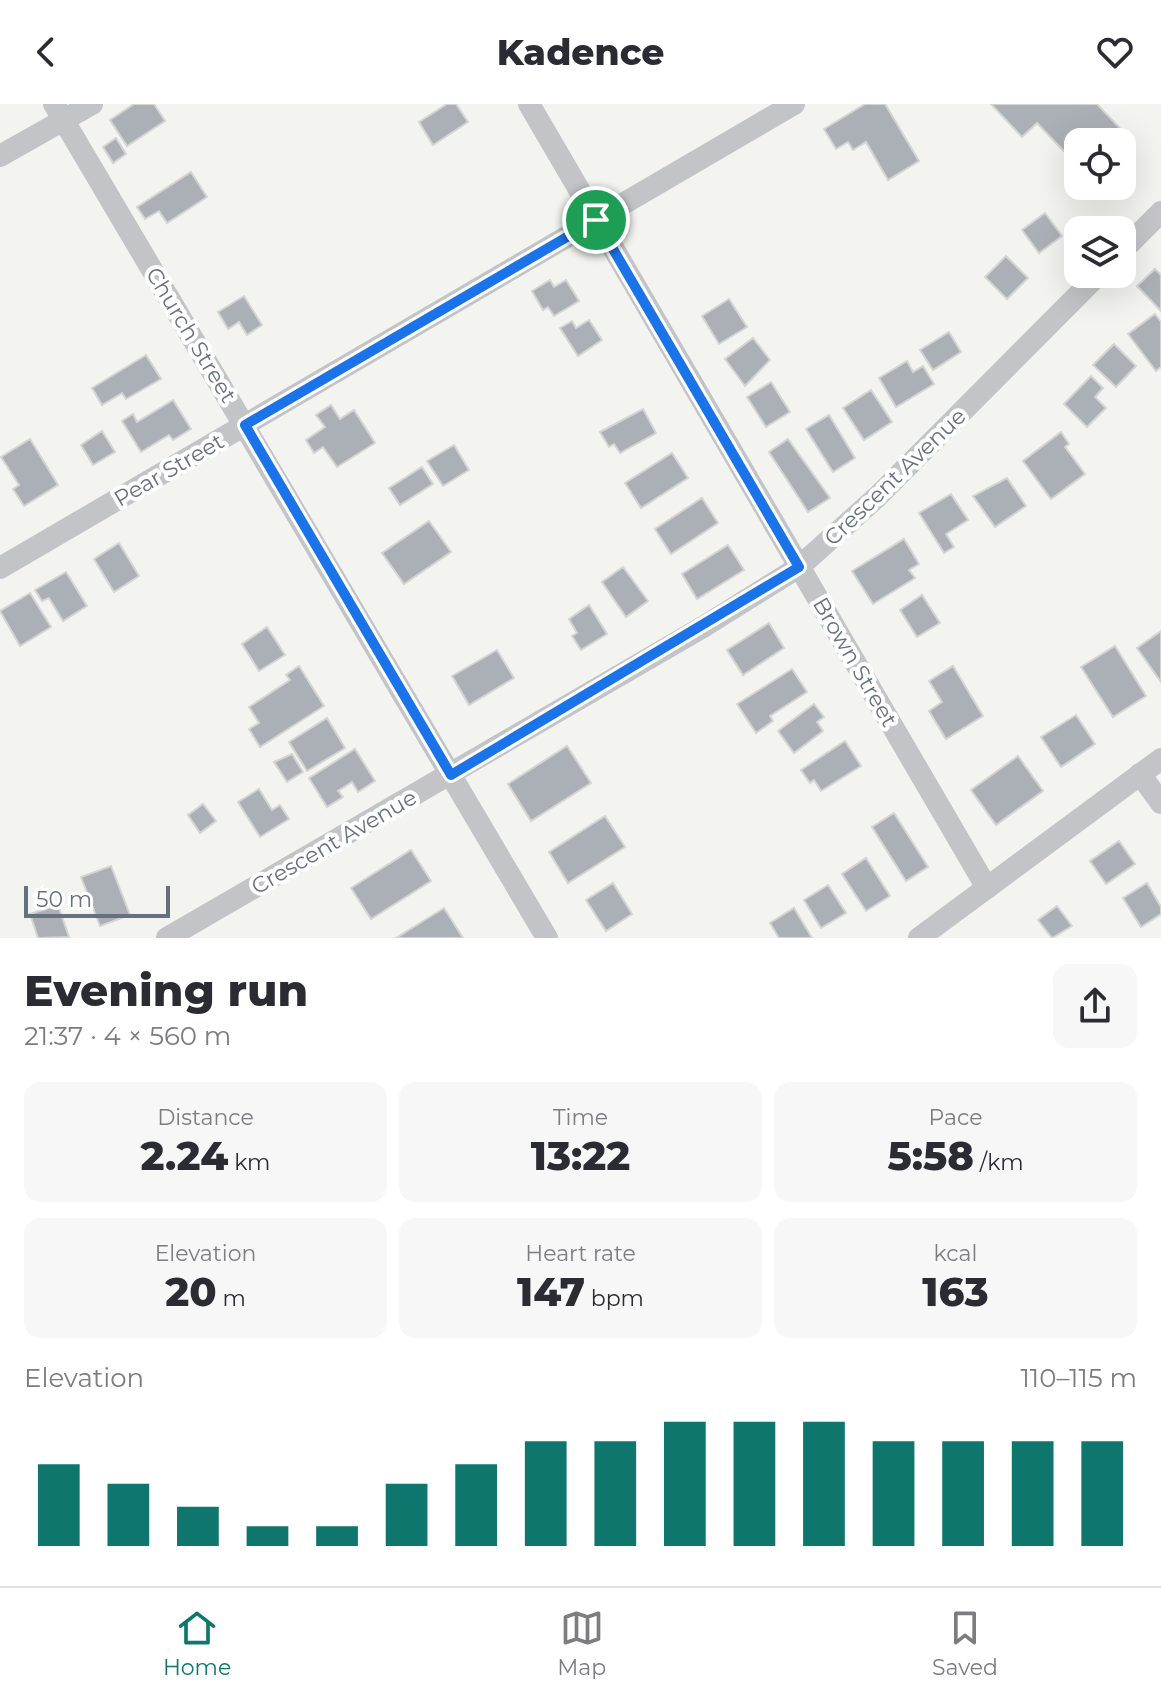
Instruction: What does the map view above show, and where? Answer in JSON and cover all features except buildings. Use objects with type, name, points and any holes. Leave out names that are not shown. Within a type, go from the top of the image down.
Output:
[{"type":"street","points":[[0,156],[59,113],[92,104]]},
{"type":"street","name":"Brown Street","points":[[529,104],[987,888]]},
{"type":"street","name":"Pear Street","points":[[0,568],[794,104]]},
{"type":"street","name":"Church Street","points":[[59,113],[547,938]]},
{"type":"street","points":[[1136,237],[1161,212]]},
{"type":"street","name":"Crescent Avenue","points":[[167,938],[451,775],[799,567],[878,496],[1085,288]]},
{"type":"street","points":[[919,938],[1161,759]]},
{"type":"street","points":[[1140,774],[1161,803]]},
{"type":"route","points":[[596,220],[799,567],[451,775],[245,425],[596,220]]}]
